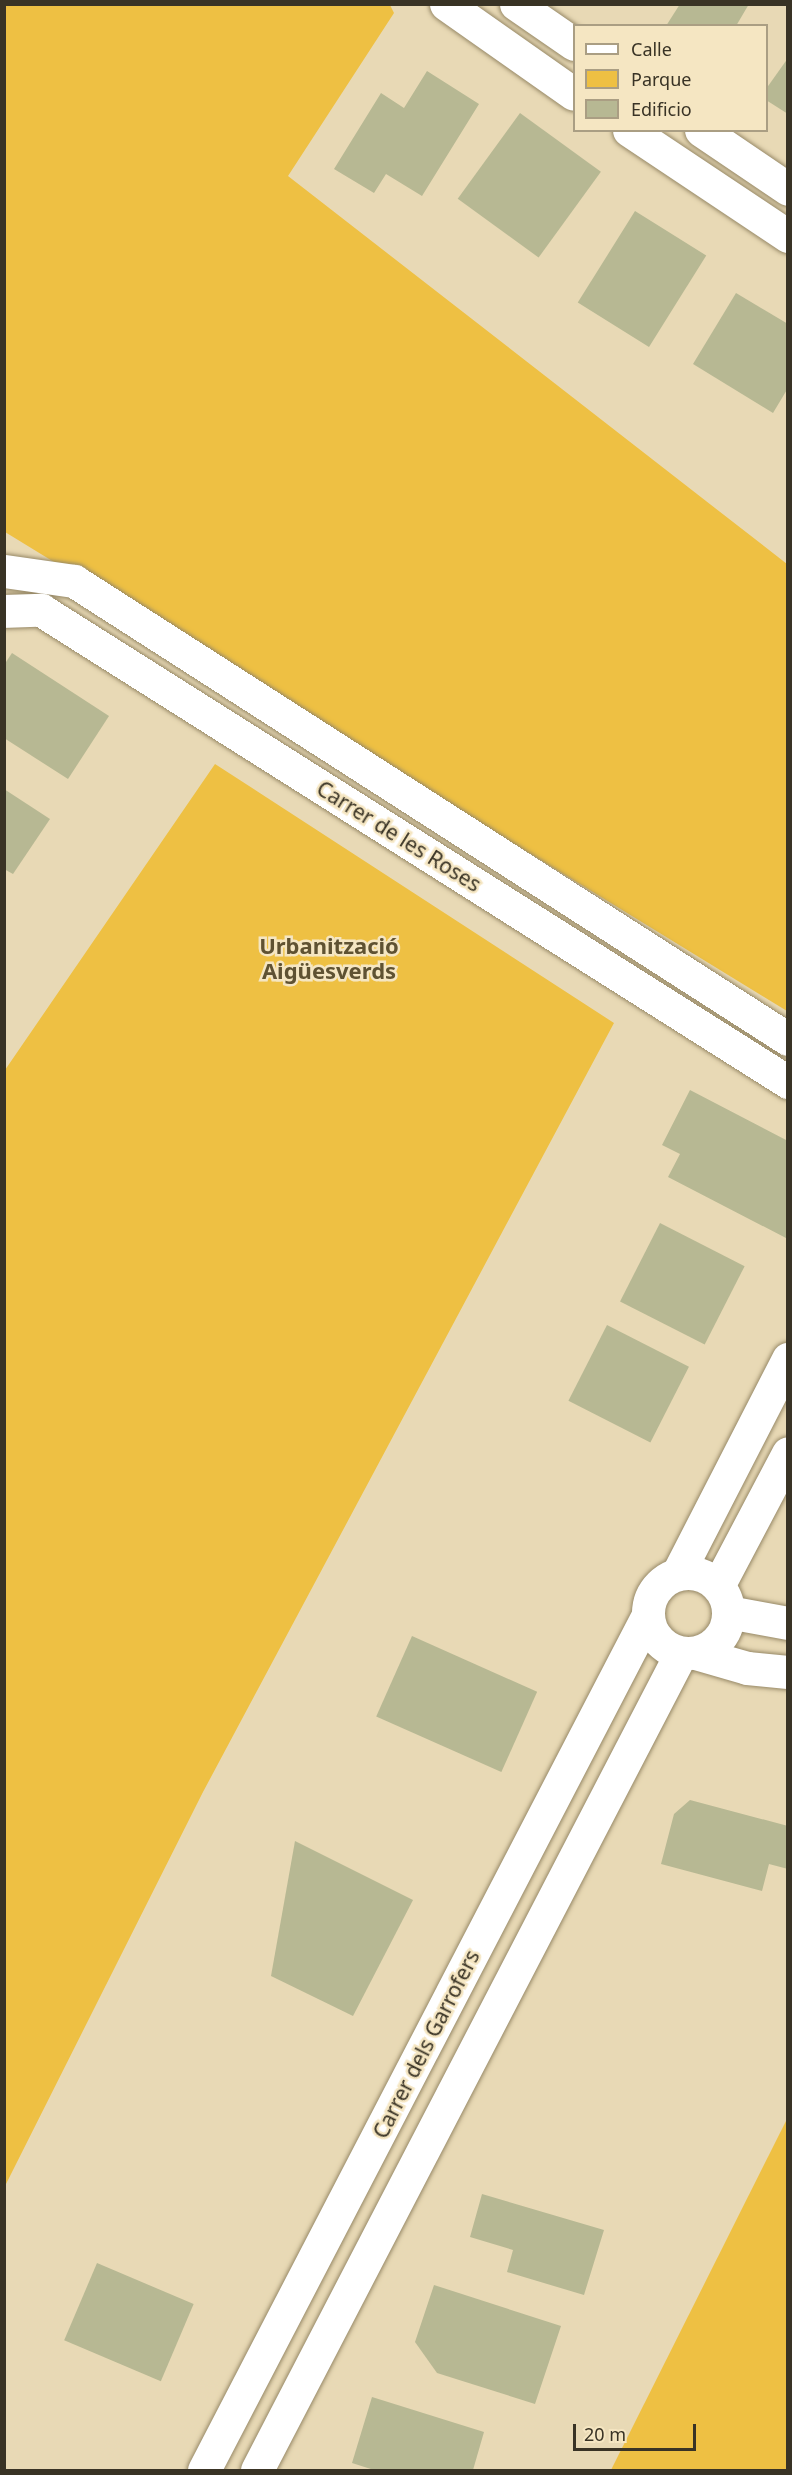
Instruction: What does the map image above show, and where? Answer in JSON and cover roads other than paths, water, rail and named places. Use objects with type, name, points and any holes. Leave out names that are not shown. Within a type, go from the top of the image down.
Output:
[{"type":"street","points":[[446,4],[573,93]]},
{"type":"street","points":[[516,4],[573,43]]},
{"type":"street","points":[[632,132],[788,236]]},
{"type":"street","points":[[704,132],[788,189]]},
{"type":"street","name":"Carrer de les Roses","points":[[4,571],[74,581],[788,1039]]},
{"type":"street","name":"Carrer de les Roses","points":[[4,611],[41,610],[788,1082]]},
{"type":"street","points":[[788,1359],[678,1573],[654,1591],[647,1617],[660,1642],[688,1653],[747,1668],[788,1672]]},
{"type":"street","points":[[257,2470],[688,1653],[718,1640],[726,1628],[723,1599],[788,1453]]},
{"type":"street","points":[[678,1573],[707,1577],[723,1599],[788,1623]]},
{"type":"street","name":"Carrer dels Garrofers","points":[[204,2470],[647,1617]]},
{"type":"district","name":"Urbanització Aigüesverds","points":[[329,958]]}]
